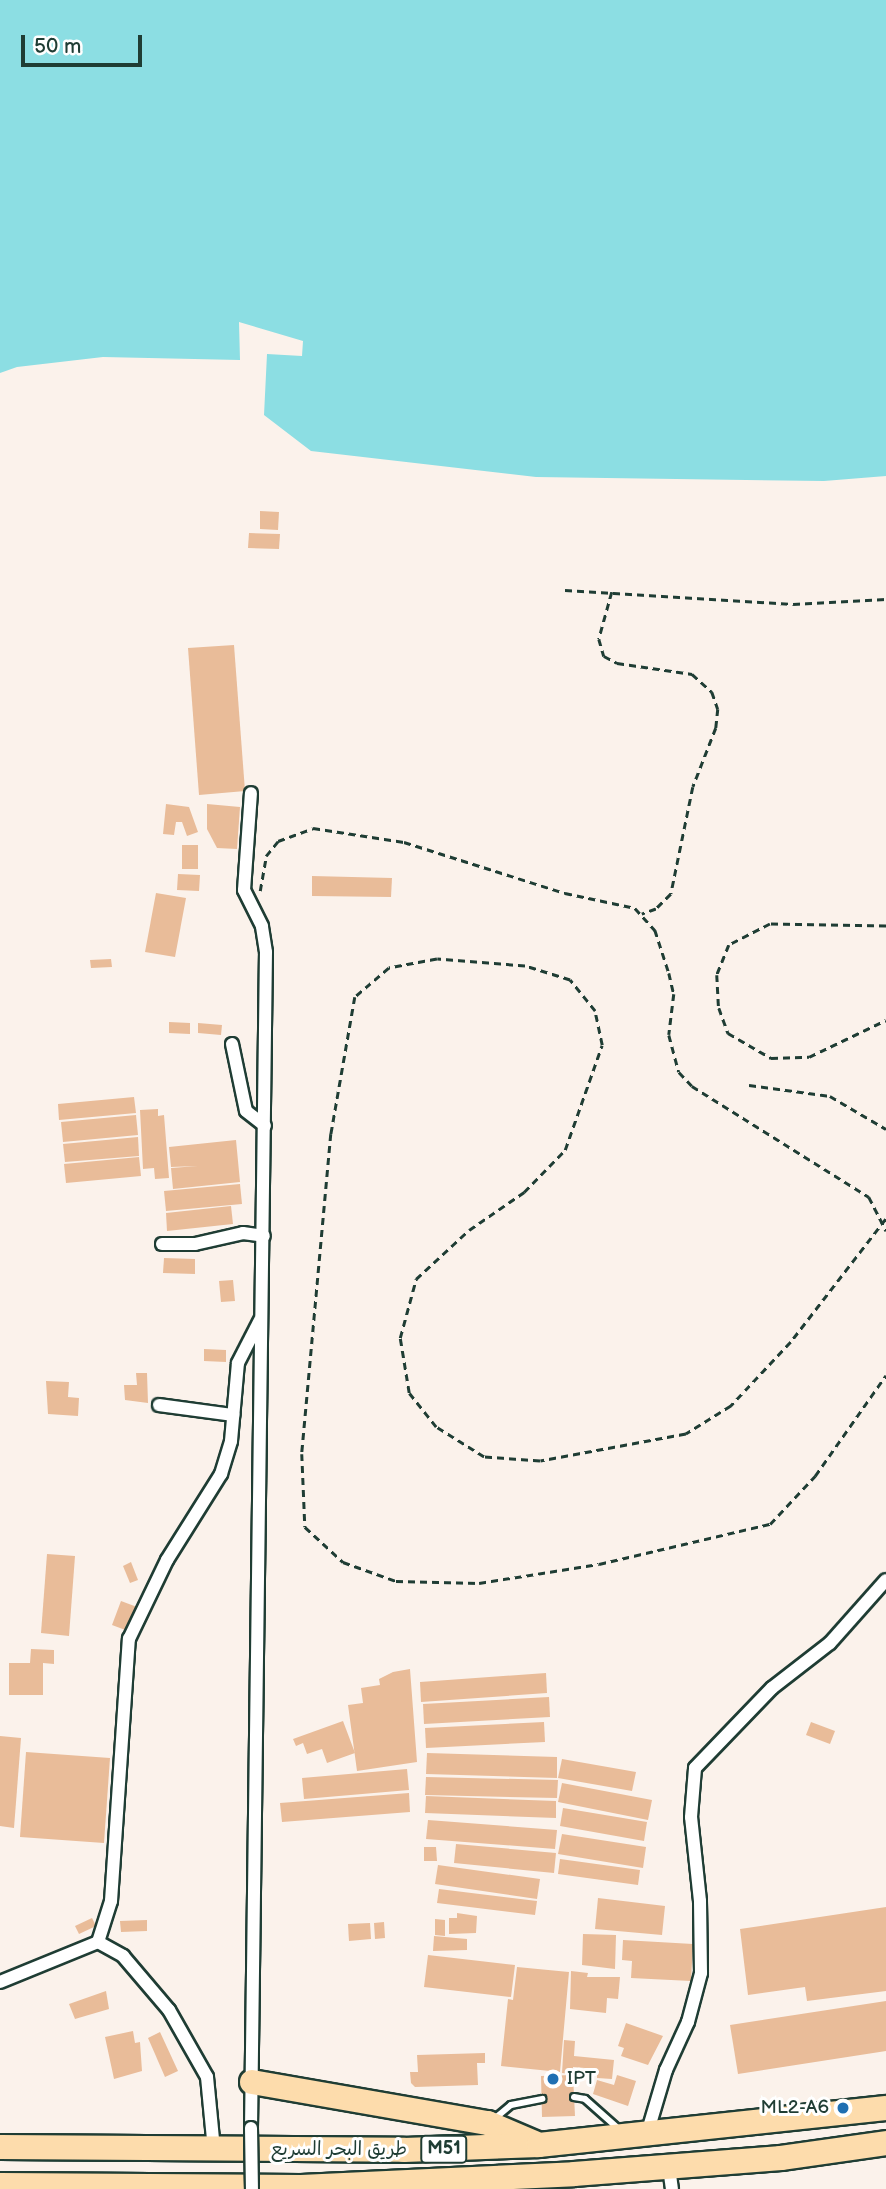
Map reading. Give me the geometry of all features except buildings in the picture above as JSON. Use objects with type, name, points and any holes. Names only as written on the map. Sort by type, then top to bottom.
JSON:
[{"type":"highway","points":[[252,2082],[488,2123],[539,2145]]},
{"type":"highway","name":"طريق البحر السريع","points":[[0,2147],[214,2150],[539,2145],[886,2108]]},
{"type":"highway","name":"طريق البحر السريع","points":[[0,2185],[109,2188],[302,2186],[670,2178],[886,2143]]},
{"type":"street","points":[[251,793],[244,890],[256,915],[266,952],[252,2189]]},
{"type":"street","points":[[232,1044],[246,1111],[265,1126]]},
{"type":"street","points":[[162,1244],[195,1244],[243,1233],[264,1236]]},
{"type":"street","points":[[99,1942],[111,1901],[130,1639],[167,1560],[221,1474],[233,1415],[238,1363],[256,1333],[263,1307]]},
{"type":"street","points":[[159,1405],[233,1415]]},
{"type":"street","points":[[636,2135],[688,2022],[701,1973],[700,1901],[691,1816],[695,1768],[772,1688],[830,1643],[886,1580]]},
{"type":"street","points":[[0,1982],[99,1942]]},
{"type":"street","points":[[99,1942],[123,1956],[150,1986],[195,2053],[207,2077],[214,2150]]},
{"type":"lane","points":[[574,2097],[585,2099],[636,2135]]},
{"type":"lane","points":[[488,2123],[512,2105],[542,2098]]},
{"type":"path","points":[[565,590],[793,604],[886,599]]},
{"type":"path","points":[[612,592],[599,639],[604,656],[627,665],[692,674],[712,692],[718,709],[716,728],[693,787],[671,894],[656,909],[642,914]]},
{"type":"path","points":[[256,915],[265,856],[278,841],[313,828],[404,842],[565,892],[620,902],[642,914],[655,930],[674,994],[669,1035],[679,1072],[692,1086],[869,1197],[885,1221],[886,1231]]},
{"type":"path","points":[[886,926],[770,924],[729,945],[717,975],[719,1008],[728,1033],[771,1058],[809,1057],[886,1020]]},
{"type":"path","points":[[885,1221],[791,1342],[730,1406],[686,1434],[540,1461],[484,1457],[436,1427],[409,1394],[400,1338],[416,1279],[469,1230],[524,1192],[565,1150],[602,1045],[600,1034],[595,1011],[570,980],[525,966],[438,959],[388,968],[355,998],[331,1134],[303,1454],[305,1527],[343,1562],[396,1581],[479,1583],[599,1564],[770,1524],[815,1476],[886,1374]]},
{"type":"path","points":[[749,1085],[830,1096],[886,1129]]},
{"type":"water","points":[[0,0],[886,0],[886,476],[824,481],[536,477],[311,451],[264,415],[267,354],[302,356],[303,341],[239,322],[240,360],[103,357],[17,367],[0,373]]},
{"type":"place","name":"IPT","points":[[553,2079]]},
{"type":"place","name":"ML2-A6","points":[[843,2108]]}]
